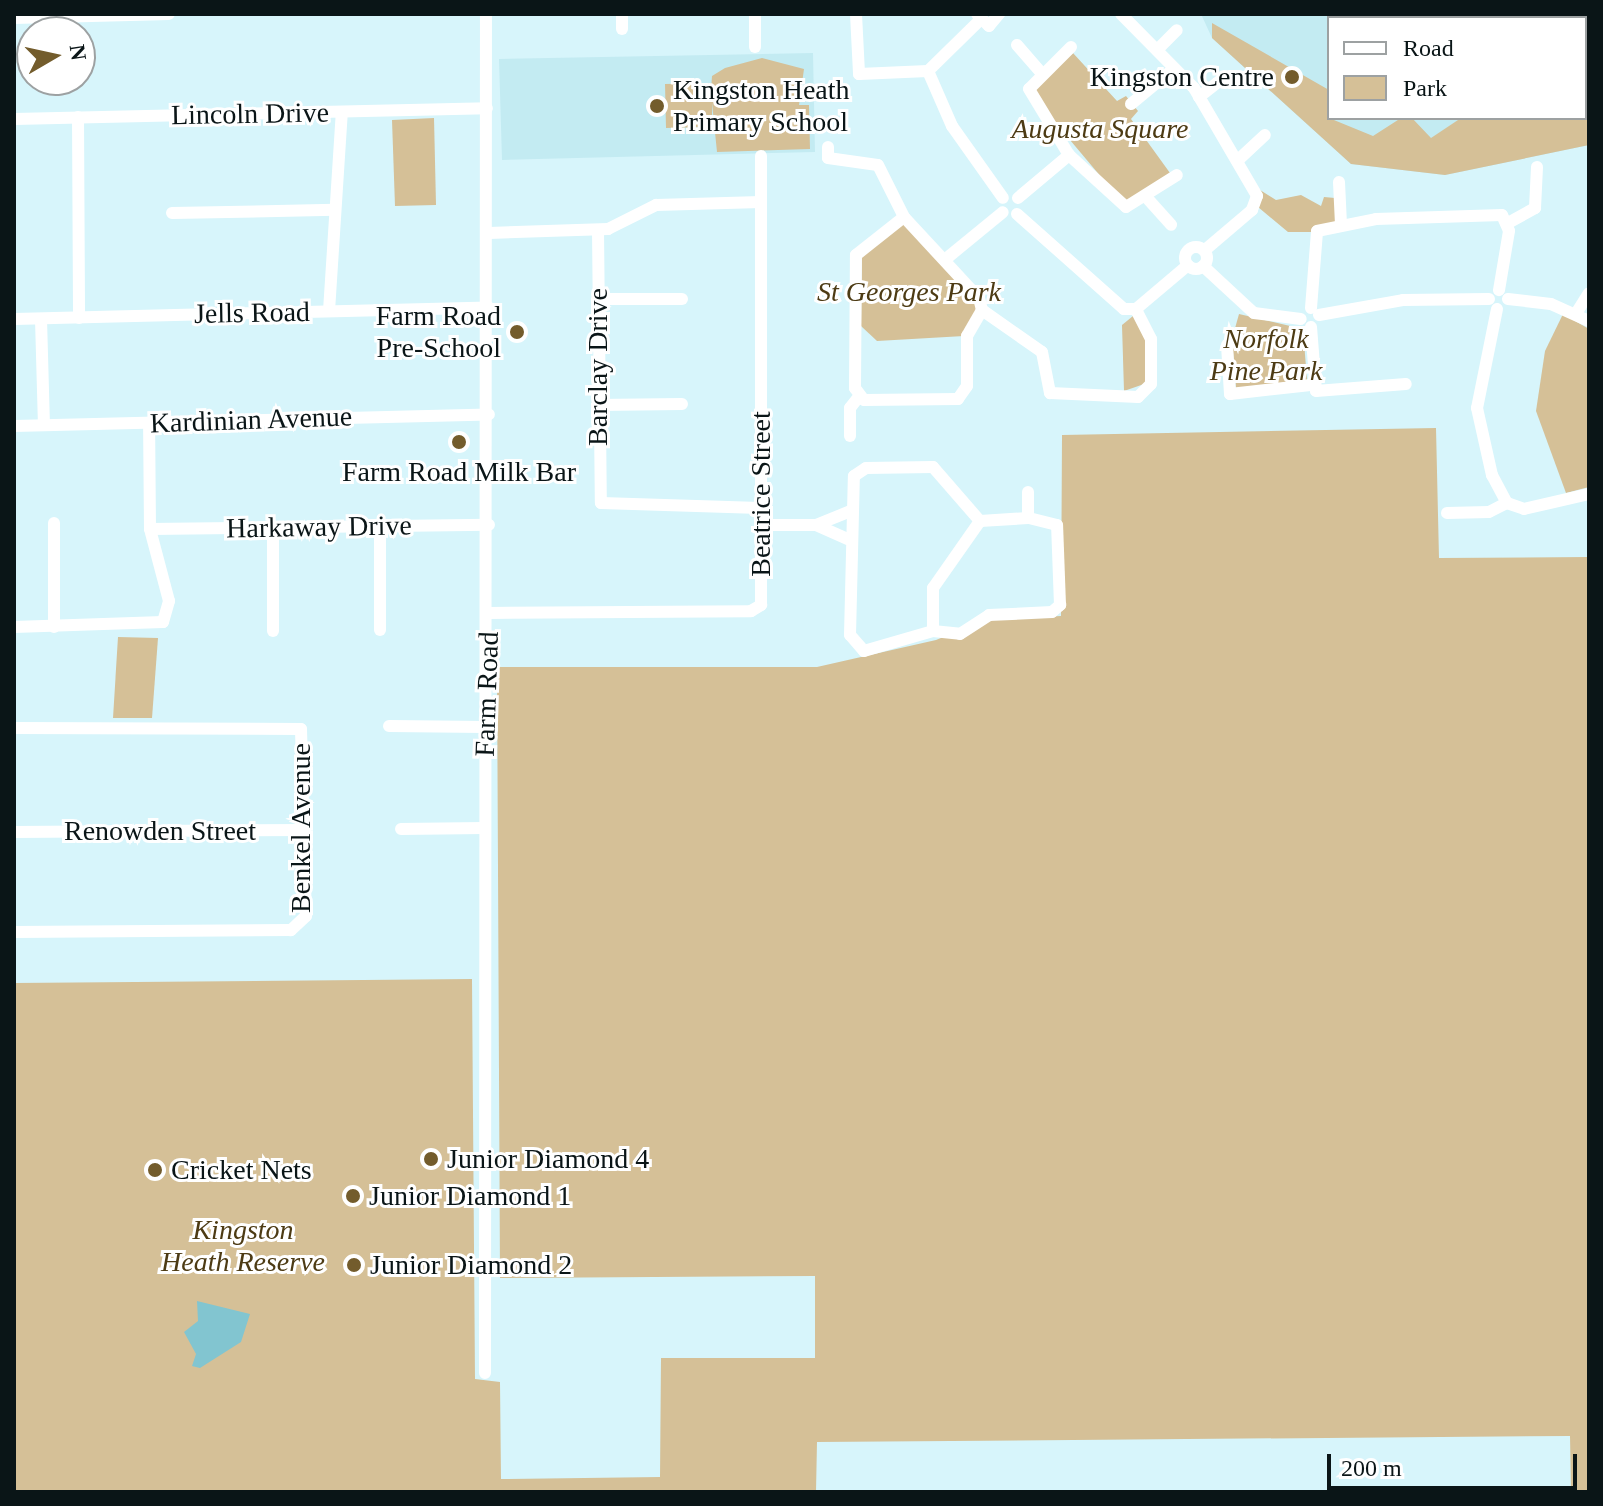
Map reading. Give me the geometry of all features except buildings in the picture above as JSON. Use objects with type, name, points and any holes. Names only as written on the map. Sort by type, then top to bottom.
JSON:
[{"type":"street","points":[[20,16],[169,14]]},
{"type":"street","name":"Farm Road","points":[[485,1373],[491,1126],[484,828],[489,613],[486,14]]},
{"type":"street","points":[[622,14],[622,29]]},
{"type":"street","points":[[755,14],[755,47]]},
{"type":"street","points":[[856,14],[859,74],[928,71],[978,18],[993,25],[999,14]]},
{"type":"street","points":[[1121,14],[1159,48],[1171,71],[1199,97],[1237,161],[1256,204],[1205,250],[1203,266]]},
{"type":"street","points":[[1159,48],[1177,30]]},
{"type":"street","points":[[1017,45],[1041,73]]},
{"type":"street","points":[[1071,47],[1041,73],[1029,96],[1069,155],[1120,205],[1147,198],[1177,175]]},
{"type":"street","points":[[928,71],[952,126],[1003,198],[1003,212]]},
{"type":"street","points":[[1131,104],[1171,71]]},
{"type":"street","points":[[1199,97],[1222,79]]},
{"type":"street","name":"Lincoln Drive","points":[[14,119],[487,108]]},
{"type":"street","points":[[329,311],[342,112]]},
{"type":"street","points":[[78,117],[79,318]]},
{"type":"street","points":[[1237,161],[1265,135]]},
{"type":"street","points":[[826,155],[878,165],[904,217],[947,258],[982,310],[1042,352],[1050,393],[1138,397],[1151,384],[1151,339],[1136,309]]},
{"type":"street","points":[[1003,198],[1018,198],[1069,155]]},
{"type":"street","name":"Beatrice Street","points":[[489,613],[756,610],[761,525],[761,156]]},
{"type":"street","points":[[1508,223],[1535,208],[1537,167]]},
{"type":"street","points":[[1339,182],[1341,225]]},
{"type":"street","points":[[1017,214],[1018,198]]},
{"type":"street","points":[[1147,198],[1171,225]]},
{"type":"street","points":[[489,233],[598,230],[656,205],[761,202]]},
{"type":"street","points":[[172,213],[335,210]]},
{"type":"street","points":[[947,258],[1003,212],[1017,214],[1079,276],[1124,309],[1136,309],[1188,265],[1203,266],[1254,313],[1306,323]]},
{"type":"street","points":[[1310,385],[1306,323],[1315,311],[1313,237],[1341,225],[1492,213],[1508,223]]},
{"type":"street","points":[[850,436],[850,408],[860,395],[856,255],[904,217]]},
{"type":"street","points":[[1507,503],[1482,445],[1477,408],[1493,304],[1504,294],[1508,223]]},
{"type":"street","name":"Barclay Drive","points":[[598,230],[598,508],[760,508]]},
{"type":"street","points":[[1188,265],[1188,250],[1205,250]]},
{"type":"street","points":[[1577,312],[1589,293]]},
{"type":"street","points":[[1504,294],[1577,312],[1589,321]]},
{"type":"street","points":[[598,299],[682,299]]},
{"type":"street","points":[[1315,311],[1403,300],[1493,304]]},
{"type":"street","name":"Jells Road","points":[[14,319],[489,307]]},
{"type":"street","points":[[860,395],[958,399],[967,386],[967,336],[982,310]]},
{"type":"street","points":[[41,319],[44,425]]},
{"type":"street","points":[[1227,345],[1230,394],[1310,385],[1324,393],[1406,384]]},
{"type":"street","points":[[598,405],[682,404]]},
{"type":"street","name":"Kardinian Avenue","points":[[14,426],[489,414]]},
{"type":"street","points":[[14,627],[157,626],[169,601],[150,529],[149,423]]},
{"type":"street","points":[[933,467],[980,521],[933,588],[933,631],[925,639],[854,646],[850,511],[854,476],[866,468],[933,467]]},
{"type":"street","points":[[1028,492],[1028,518]]},
{"type":"street","points":[[1447,513],[1489,512],[1507,503],[1524,509],[1589,494]]},
{"type":"street","points":[[761,525],[816,525],[850,511]]},
{"type":"street","points":[[933,631],[960,634],[989,615],[1057,609],[1059,533],[1053,522],[1028,518],[980,521]]},
{"type":"street","points":[[54,523],[54,627]]},
{"type":"street","name":"Harkaway Drive","points":[[150,529],[489,525]]},
{"type":"street","points":[[816,525],[850,540]]},
{"type":"street","points":[[380,527],[380,630]]},
{"type":"street","points":[[273,528],[273,631]]},
{"type":"street","points":[[389,726],[485,727]]},
{"type":"street","name":"Benkel Avenue","points":[[14,728],[298,727],[305,738],[306,916],[298,929],[14,932]]},
{"type":"street","points":[[401,829],[484,828]]},
{"type":"street","name":"Renowden Street","points":[[14,832],[305,830]]},
{"type":"shaded area","name":"Kingston Centre","points":[[1201,14],[1589,14],[1589,145],[1445,175],[1351,164],[1212,38]]},
{"type":"shaded area","name":"Kingston Heath Primary School","points":[[813,53],[815,152],[502,160],[499,59]]},
{"type":"shaded area","points":[[197,1301],[250,1314],[241,1342],[200,1368],[192,1366],[196,1354],[184,1332],[198,1321]]},
{"type":"green space","name":"Kingston Centre","points":[[1212,23],[1327,89],[1327,120],[1373,136],[1398,120],[1414,120],[1431,138],[1458,120],[1587,120],[1589,68],[1589,145],[1445,175],[1351,164],[1212,38]]},
{"type":"green space","name":"Augusta Square","points":[[1073,53],[1117,101],[1126,96],[1138,111],[1131,119],[1170,173],[1123,203],[1033,96],[1034,83]]},
{"type":"green space","points":[[762,58],[804,69],[799,105],[809,105],[810,149],[717,152],[712,103],[712,127],[666,128],[665,84],[711,83],[711,90],[712,76],[725,68]]},
{"type":"green space","points":[[434,118],[436,205],[395,206],[392,120]]},
{"type":"green space","points":[[1260,190],[1276,200],[1301,195],[1321,206],[1324,197],[1335,198],[1337,221],[1312,232],[1288,232],[1258,207]]},
{"type":"green space","name":"St Georges Park","points":[[905,221],[980,308],[964,336],[877,341],[861,326],[862,253]]},
{"type":"green space","name":"Norfolk Pine Park","points":[[1239,314],[1303,329],[1307,380],[1236,388],[1232,339]]},
{"type":"green space","points":[[1563,314],[1589,329],[1589,487],[1566,493],[1536,411],[1545,351]]},
{"type":"green space","points":[[1133,316],[1146,334],[1147,383],[1124,391],[1122,325]]},
{"type":"green space","name":"Kingston Heath Reserve","points":[[1436,428],[1439,558],[1589,557],[1589,1492],[1571,1492],[1570,1436],[817,1442],[816,1492],[14,1492],[14,983],[472,979],[475,1379],[500,1382],[501,1479],[660,1477],[661,1358],[815,1358],[815,1276],[500,1278],[497,667],[817,667],[936,640],[985,620],[1061,616],[1062,435]]},
{"type":"green space","points":[[118,637],[158,638],[152,718],[113,718]]},
{"type":"place","name":"Kingston Centre","points":[[1292,77]]},
{"type":"place","name":"Kingston Heath Primary School","points":[[657,106]]},
{"type":"place","name":"Farm Road Pre-School","points":[[517,332]]},
{"type":"place","name":"Farm Road Milk Bar","points":[[459,442]]},
{"type":"place","name":"Junior Diamond 4","points":[[431,1159]]},
{"type":"place","name":"Cricket Nets","points":[[155,1170]]},
{"type":"place","name":"Junior Diamond 1","points":[[353,1196]]},
{"type":"place","name":"Junior Diamond 2","points":[[354,1265]]}]
